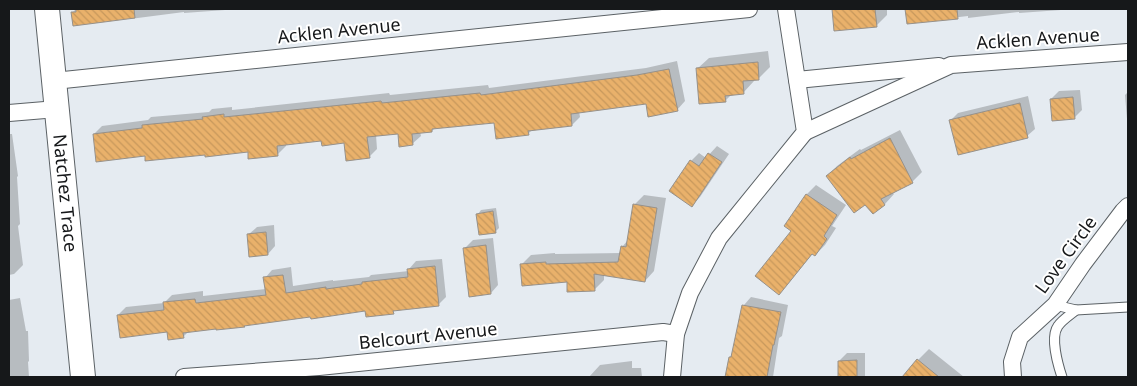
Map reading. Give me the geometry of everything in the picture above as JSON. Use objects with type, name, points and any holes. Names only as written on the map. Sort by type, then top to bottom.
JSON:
[{"type":"main road","name":"Natchez Trace","points":[[47,9],[83,377]]},
{"type":"street","name":"Acklen Avenue","points":[[54,81],[748,9]]},
{"type":"street","points":[[672,377],[676,334],[690,293],[718,238],[805,132],[786,9]]},
{"type":"street","name":"Acklen Avenue","points":[[797,80],[951,65],[1128,52]]},
{"type":"street","name":"Acklen Avenue","points":[[805,132],[951,65]]},
{"type":"street","points":[[9,113],[56,109]]},
{"type":"street","name":"Love Circle","points":[[1013,377],[1012,362],[1020,337],[1056,305],[1083,264],[1128,206]]},
{"type":"street","name":"Belcourt Avenue","points":[[184,377],[319,367],[663,332],[676,334]]},
{"type":"lane","points":[[1056,305],[1076,310],[1128,308]]},
{"type":"lane","points":[[1062,377],[1057,364],[1054,344],[1057,327],[1076,310]]},
{"type":"building","points":[[76,9],[134,9],[135,18],[73,26],[71,12],[76,12]]},
{"type":"building","points":[[832,9],[875,9],[877,27],[834,31]]},
{"type":"building","points":[[905,9],[957,9],[958,19],[907,24]]},
{"type":"building","points":[[758,62],[759,80],[743,81],[744,94],[725,96],[726,102],[699,104],[696,68]]},
{"type":"building","points":[[669,69],[678,111],[648,117],[646,104],[571,114],[572,126],[528,131],[529,135],[496,139],[494,123],[432,129],[432,132],[412,134],[413,145],[399,147],[398,134],[367,137],[370,158],[346,161],[344,143],[322,146],[321,141],[277,146],[278,156],[248,159],[248,152],[145,161],[145,156],[96,162],[93,134],[142,128],[142,125],[203,119],[202,117],[224,114],[224,117],[381,101],[382,103],[480,93],[481,95],[637,75]]},
{"type":"building","points":[[1073,97],[1075,119],[1052,121],[1050,99]]},
{"type":"building","points":[[1020,103],[1028,138],[958,155],[949,120]]},
{"type":"building","points":[[890,138],[913,183],[881,199],[885,205],[873,214],[865,205],[854,213],[826,176],[850,157],[851,159]]},
{"type":"building","points":[[708,153],[722,162],[692,207],[669,191],[690,160],[699,166]]},
{"type":"building","points":[[806,194],[837,215],[824,236],[827,239],[815,256],[812,254],[779,295],[755,276],[791,231],[784,226]]},
{"type":"building","points":[[633,204],[657,208],[645,282],[594,274],[595,291],[567,292],[567,282],[522,286],[520,264],[618,262],[621,246],[626,247]]},
{"type":"building","points":[[493,211],[496,233],[479,235],[476,214]]},
{"type":"building","points":[[266,232],[268,255],[249,257],[247,234]]},
{"type":"building","points":[[486,245],[491,294],[469,297],[463,248]]},
{"type":"building","points":[[435,266],[439,306],[393,311],[394,314],[366,317],[365,311],[311,319],[310,317],[245,327],[183,333],[184,338],[168,340],[167,332],[120,338],[117,315],[164,310],[163,302],[195,299],[196,303],[266,295],[263,277],[283,275],[286,293],[408,277],[407,269]]},
{"type":"building","points":[[742,305],[781,312],[767,377],[725,377]]},
{"type":"building","points":[[917,359],[939,377],[902,377]]},
{"type":"building","points":[[857,360],[857,377],[838,377],[838,361]]}]
